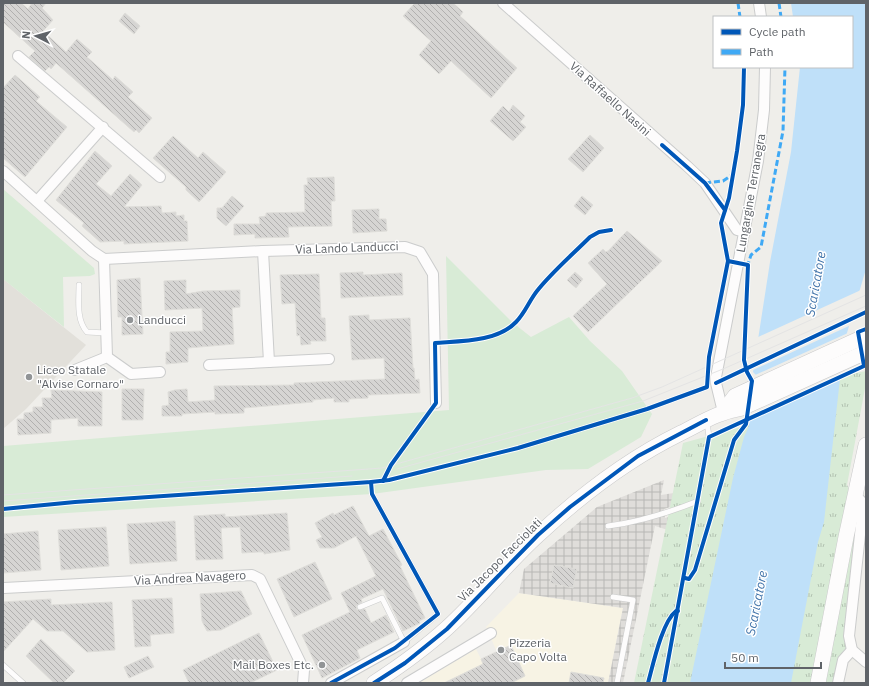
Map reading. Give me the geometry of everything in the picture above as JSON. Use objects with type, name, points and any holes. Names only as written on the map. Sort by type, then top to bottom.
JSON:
[{"type":"main road","points":[[723,412],[735,396],[745,391],[860,347]]},
{"type":"main road","points":[[723,412],[742,408],[860,347]]},
{"type":"main road","name":"Via Jacopo Facciolati","points":[[374,683],[405,663],[447,628],[538,535],[570,507],[638,456],[723,412]]},
{"type":"main road","points":[[818,683],[866,444]]},
{"type":"street","name":"Via Raffaello Nasini","points":[[503,3],[705,183],[737,230],[745,232]]},
{"type":"street","points":[[759,3],[761,16]]},
{"type":"street","points":[[18,56],[160,177]]},
{"type":"street","name":"Lungargine Terranegra","points":[[723,412],[716,377],[758,161],[764,110],[765,68]]},
{"type":"street","points":[[37,201],[103,127]]},
{"type":"street","points":[[3,171],[92,251],[104,259],[107,357]]},
{"type":"street","name":"Via Lando Landucci","points":[[104,259],[405,246],[420,252],[433,274],[436,403]]},
{"type":"street","points":[[263,251],[269,362]]},
{"type":"street","points":[[75,370],[107,357]]},
{"type":"street","points":[[107,357],[131,374],[160,372]]},
{"type":"street","points":[[209,365],[329,359]]},
{"type":"street","points":[[855,495],[861,501],[863,507],[848,636],[852,650],[866,662]]},
{"type":"street","name":"Via Andrea Navagero","points":[[4,588],[252,575],[257,576],[260,579],[304,670],[303,683]]},
{"type":"street","points":[[407,683],[492,633]]},
{"type":"street","points":[[331,683],[404,642]]},
{"type":"street","points":[[838,683],[843,660],[852,650]]},
{"type":"lane","points":[[79,285],[80,318],[83,327],[87,332],[106,333]]},
{"type":"lane","points":[[706,420],[709,437]]},
{"type":"lane","points":[[360,607],[382,598],[404,642],[438,614],[372,494]]},
{"type":"lane","points":[[608,526],[638,522],[665,514],[698,501]]},
{"type":"lane","points":[[613,597],[633,600],[617,683]]},
{"type":"lane","points":[[3,665],[23,683]]},
{"type":"shaded area","name":"Liceo Statale \"Alvise Cornaro\"","points":[[3,279],[86,345],[26,409],[3,429]]},
{"type":"shaded area","points":[[664,480],[661,495],[693,490],[673,506],[664,509],[665,518],[672,516],[668,530],[655,526],[623,683],[608,683],[623,608],[519,593],[524,569],[597,507]]},
{"type":"shaded area","points":[[519,593],[623,608],[608,683],[419,683],[476,649],[481,659],[497,652],[486,627]]},
{"type":"green space","points":[[3,189],[94,268],[95,274],[90,276],[63,277],[64,327],[3,279]]},
{"type":"green space","points":[[446,256],[512,322],[531,337],[569,317],[590,341],[622,371],[652,414],[641,437],[588,469],[546,470],[372,494],[3,517],[3,446],[449,410]]},
{"type":"green space","points":[[866,371],[866,383],[847,485],[863,516],[851,635],[843,683],[634,683],[683,443],[745,426],[851,374]]},
{"type":"water","name":"Scaricatore","points":[[791,3],[866,3],[866,269],[844,343],[824,522],[818,542],[791,683],[690,683],[733,478],[744,437],[749,426],[756,375],[753,372],[770,262],[791,152],[800,68],[853,68],[853,16],[793,16]]},
{"type":"pier","points":[[861,290],[851,325],[751,371],[756,338]]},
{"type":"pier","points":[[848,333],[843,378],[748,421],[753,376]]},
{"type":"building","points":[[3,3],[21,3],[28,9],[32,3],[46,3],[42,8],[53,20],[43,31],[66,52],[77,39],[92,52],[87,57],[113,80],[115,76],[133,92],[128,97],[152,118],[139,133],[136,130],[134,132],[56,63],[51,69],[49,67],[45,71],[29,57],[35,51],[3,22]]},
{"type":"building","points":[[415,3],[453,3],[463,12],[460,16],[517,68],[491,98],[451,61],[439,74],[419,55],[431,41],[403,16]]},
{"type":"building","points":[[125,13],[140,26],[134,34],[119,21]]},
{"type":"building","points":[[15,75],[40,97],[36,101],[67,127],[25,177],[3,158],[3,88]]},
{"type":"building","points":[[513,105],[525,116],[520,122],[526,127],[513,141],[490,121],[503,106],[509,112]]},
{"type":"building","points":[[590,135],[604,148],[583,172],[568,159]]},
{"type":"building","points":[[173,136],[198,158],[203,152],[226,172],[199,202],[186,190],[186,187],[153,158]]},
{"type":"building","points":[[95,151],[112,166],[96,184],[111,196],[130,174],[142,185],[124,207],[161,206],[162,213],[176,212],[176,216],[184,215],[184,221],[187,221],[188,241],[124,244],[124,241],[100,242],[82,226],[84,223],[56,200]]},
{"type":"building","points":[[334,177],[335,201],[331,201],[332,226],[288,227],[289,237],[255,238],[255,234],[234,235],[234,224],[260,224],[259,217],[266,216],[266,213],[305,212],[304,185],[308,185],[307,178]]},
{"type":"building","points":[[232,196],[244,206],[226,226],[217,218],[217,208],[222,208]]},
{"type":"building","points":[[582,196],[593,205],[585,215],[574,206]]},
{"type":"building","points":[[379,209],[379,219],[386,219],[387,231],[353,233],[352,210]]},
{"type":"building","points":[[627,231],[662,261],[588,332],[573,316],[607,284],[588,263],[603,249],[606,252],[608,251]]},
{"type":"building","points":[[363,272],[363,275],[402,273],[403,295],[341,298],[340,273]]},
{"type":"building","points":[[575,272],[583,279],[576,288],[567,280]]},
{"type":"building","points":[[319,274],[321,318],[325,318],[326,341],[310,341],[311,344],[301,345],[300,335],[297,336],[295,303],[282,304],[280,275]]},
{"type":"building","name":"Landucci","points":[[140,278],[143,334],[122,335],[122,317],[118,317],[117,280]]},
{"type":"building","points":[[186,280],[186,294],[203,291],[240,290],[240,307],[232,308],[234,344],[188,348],[188,362],[166,364],[166,352],[170,352],[170,332],[203,331],[202,308],[165,310],[164,281]]},
{"type":"building","points":[[369,315],[369,320],[410,318],[413,368],[415,380],[419,379],[420,393],[368,395],[368,398],[349,399],[349,402],[334,402],[334,398],[313,400],[313,402],[244,408],[244,413],[215,414],[215,412],[182,414],[182,416],[162,416],[162,406],[169,405],[168,392],[175,390],[187,389],[188,402],[215,400],[214,386],[294,385],[294,383],[385,379],[384,358],[352,360],[349,316]]},
{"type":"building","points":[[122,389],[144,389],[143,420],[122,420]]},
{"type":"building","points":[[51,390],[102,392],[102,426],[78,426],[78,418],[51,420],[51,433],[18,435],[17,419],[24,419],[24,413],[33,412],[33,407],[43,407],[42,398],[52,398]]},
{"type":"building","points":[[353,506],[369,536],[383,529],[402,565],[400,566],[425,618],[419,621],[420,623],[403,631],[383,589],[361,599],[362,602],[356,606],[357,610],[365,609],[371,623],[386,615],[394,632],[357,650],[360,658],[322,678],[302,635],[350,612],[341,593],[376,576],[356,536],[334,548],[320,548],[316,540],[322,537],[315,523],[333,513],[334,515]]},
{"type":"building","points":[[287,513],[290,550],[264,554],[264,552],[242,553],[240,527],[221,528],[223,559],[196,560],[194,516],[225,514],[225,517]]},
{"type":"building","points":[[175,521],[177,561],[130,564],[127,524]]},
{"type":"building","points":[[106,527],[109,566],[61,570],[58,530]]},
{"type":"building","points":[[38,531],[41,570],[3,573],[3,534]]},
{"type":"building","points":[[315,562],[332,599],[294,617],[277,579]]},
{"type":"building","points":[[554,565],[577,569],[573,588],[550,583]]},
{"type":"building","points":[[241,591],[252,614],[221,630],[207,631],[202,621],[200,594]]},
{"type":"building","points":[[172,598],[174,633],[150,635],[151,646],[135,647],[132,600]]},
{"type":"building","points":[[51,599],[51,605],[112,602],[115,650],[87,652],[63,631],[47,631],[33,619],[3,652],[3,602]]},
{"type":"building","points":[[259,633],[277,670],[250,683],[189,683],[183,670]]},
{"type":"building","points":[[41,639],[75,671],[63,683],[54,683],[26,656]]},
{"type":"building","points":[[511,645],[525,676],[511,683],[444,683],[483,664],[481,659]]},
{"type":"building","points":[[148,656],[154,667],[129,678],[124,667]]},
{"type":"building","points":[[571,672],[604,678],[603,683],[569,683]]},
{"type":"tram line","points":[[3,495],[382,468],[632,398],[662,387],[866,295]]},
{"type":"tram line","points":[[397,469],[643,401],[723,369],[866,306]]},
{"type":"tram line","points":[[3,501],[352,476]]},
{"type":"marked path","points":[[738,3],[740,16]]},
{"type":"marked path","points":[[779,3],[781,16]]},
{"type":"marked path","points":[[747,267],[751,255],[761,247],[783,131],[785,68]]},
{"type":"marked path","points":[[705,183],[723,181],[732,175]]},
{"type":"cycle path","points":[[3,509],[75,502],[389,480],[518,448],[647,409],[707,387],[709,357],[728,261],[721,223],[729,198],[737,151],[743,105],[744,68]]},
{"type":"cycle path","points":[[662,145],[705,183],[725,210]]},
{"type":"cycle path","points":[[383,481],[391,465],[436,403],[435,343],[467,341],[489,337],[508,329],[516,322],[543,284],[590,237],[599,232],[611,230]]},
{"type":"cycle path","points":[[685,578],[689,579],[695,570],[734,440],[746,424],[752,381],[747,372],[744,360],[748,265],[728,261]]},
{"type":"cycle path","points":[[716,383],[866,312]]},
{"type":"cycle path","points":[[664,683],[709,437],[864,366],[858,332],[866,329]]},
{"type":"cycle path","points":[[374,683],[405,663],[447,629],[538,535],[570,507],[638,456],[706,420]]},
{"type":"cycle path","points":[[331,683],[395,648],[438,614],[372,494],[371,482]]},
{"type":"cycle path","points":[[648,683],[655,655],[666,624],[676,611],[678,611]]},
{"type":"place","name":"Landucci","points":[[130,320]]},
{"type":"place","name":"Liceo Statale \"Alvise Cornaro\"","points":[[29,377]]},
{"type":"place","name":"Pizzeria Capo Volta","points":[[501,650]]},
{"type":"place","name":"Mail Boxes Etc.","points":[[322,665]]}]
